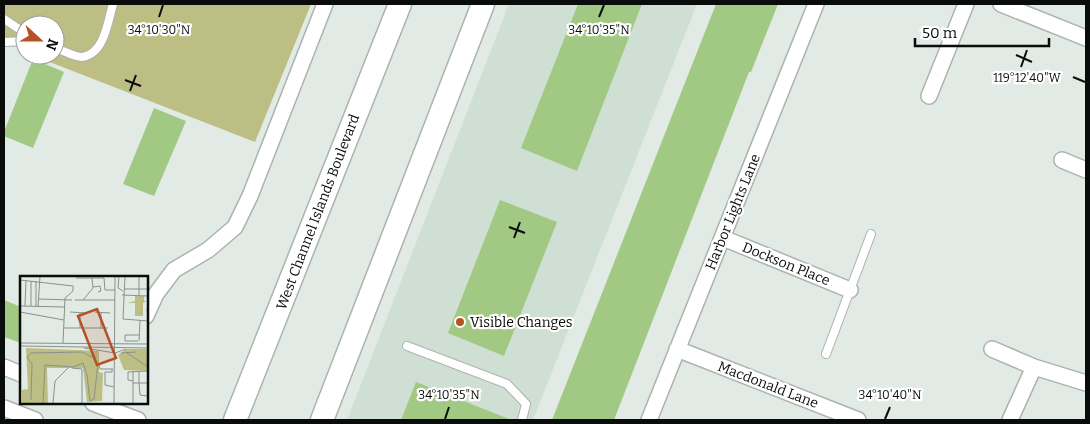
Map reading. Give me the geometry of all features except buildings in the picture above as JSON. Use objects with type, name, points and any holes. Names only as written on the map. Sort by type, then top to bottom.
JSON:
[{"type":"main road","name":"West Channel Islands Boulevard","points":[[236,420],[400,4]]},
{"type":"main road","points":[[322,420],[483,4]]},
{"type":"street","points":[[148,312],[156,294],[174,270],[208,250],[235,226],[250,196],[325,4]]},
{"type":"street","name":"Harbor Lights Lane","points":[[649,420],[816,4]]},
{"type":"street","points":[[929,96],[966,4]]},
{"type":"street","points":[[1001,4],[1086,38]]},
{"type":"street","points":[[1062,160],[1086,170]]},
{"type":"street","name":"Dockson Place","points":[[723,238],[850,290]]},
{"type":"street","points":[[992,348],[1034,367],[1086,383]]},
{"type":"street","name":"Macdonald Lane","points":[[677,349],[858,420]]},
{"type":"street","points":[[4,367],[20,374]]},
{"type":"street","points":[[1010,420],[1034,367]]},
{"type":"street","points":[[4,408],[35,420]]},
{"type":"street","points":[[101,408],[138,420]]},
{"type":"lane","points":[[108,26],[113,4]]},
{"type":"lane","points":[[65,52],[80,57],[88,55],[97,48],[117,4]]},
{"type":"lane","points":[[4,18],[15,26]]},
{"type":"lane","points":[[826,354],[871,234]]},
{"type":"lane","points":[[407,346],[507,384],[526,404],[522,420]]},
{"type":"shaded area","points":[[509,4],[697,4],[533,420],[347,420]]},
{"type":"green space","points":[[4,4],[311,4],[255,142],[57,65],[65,65],[65,15],[15,15],[15,46],[4,45]]},
{"type":"place","name":"Visible Changes","points":[[460,322]]}]
